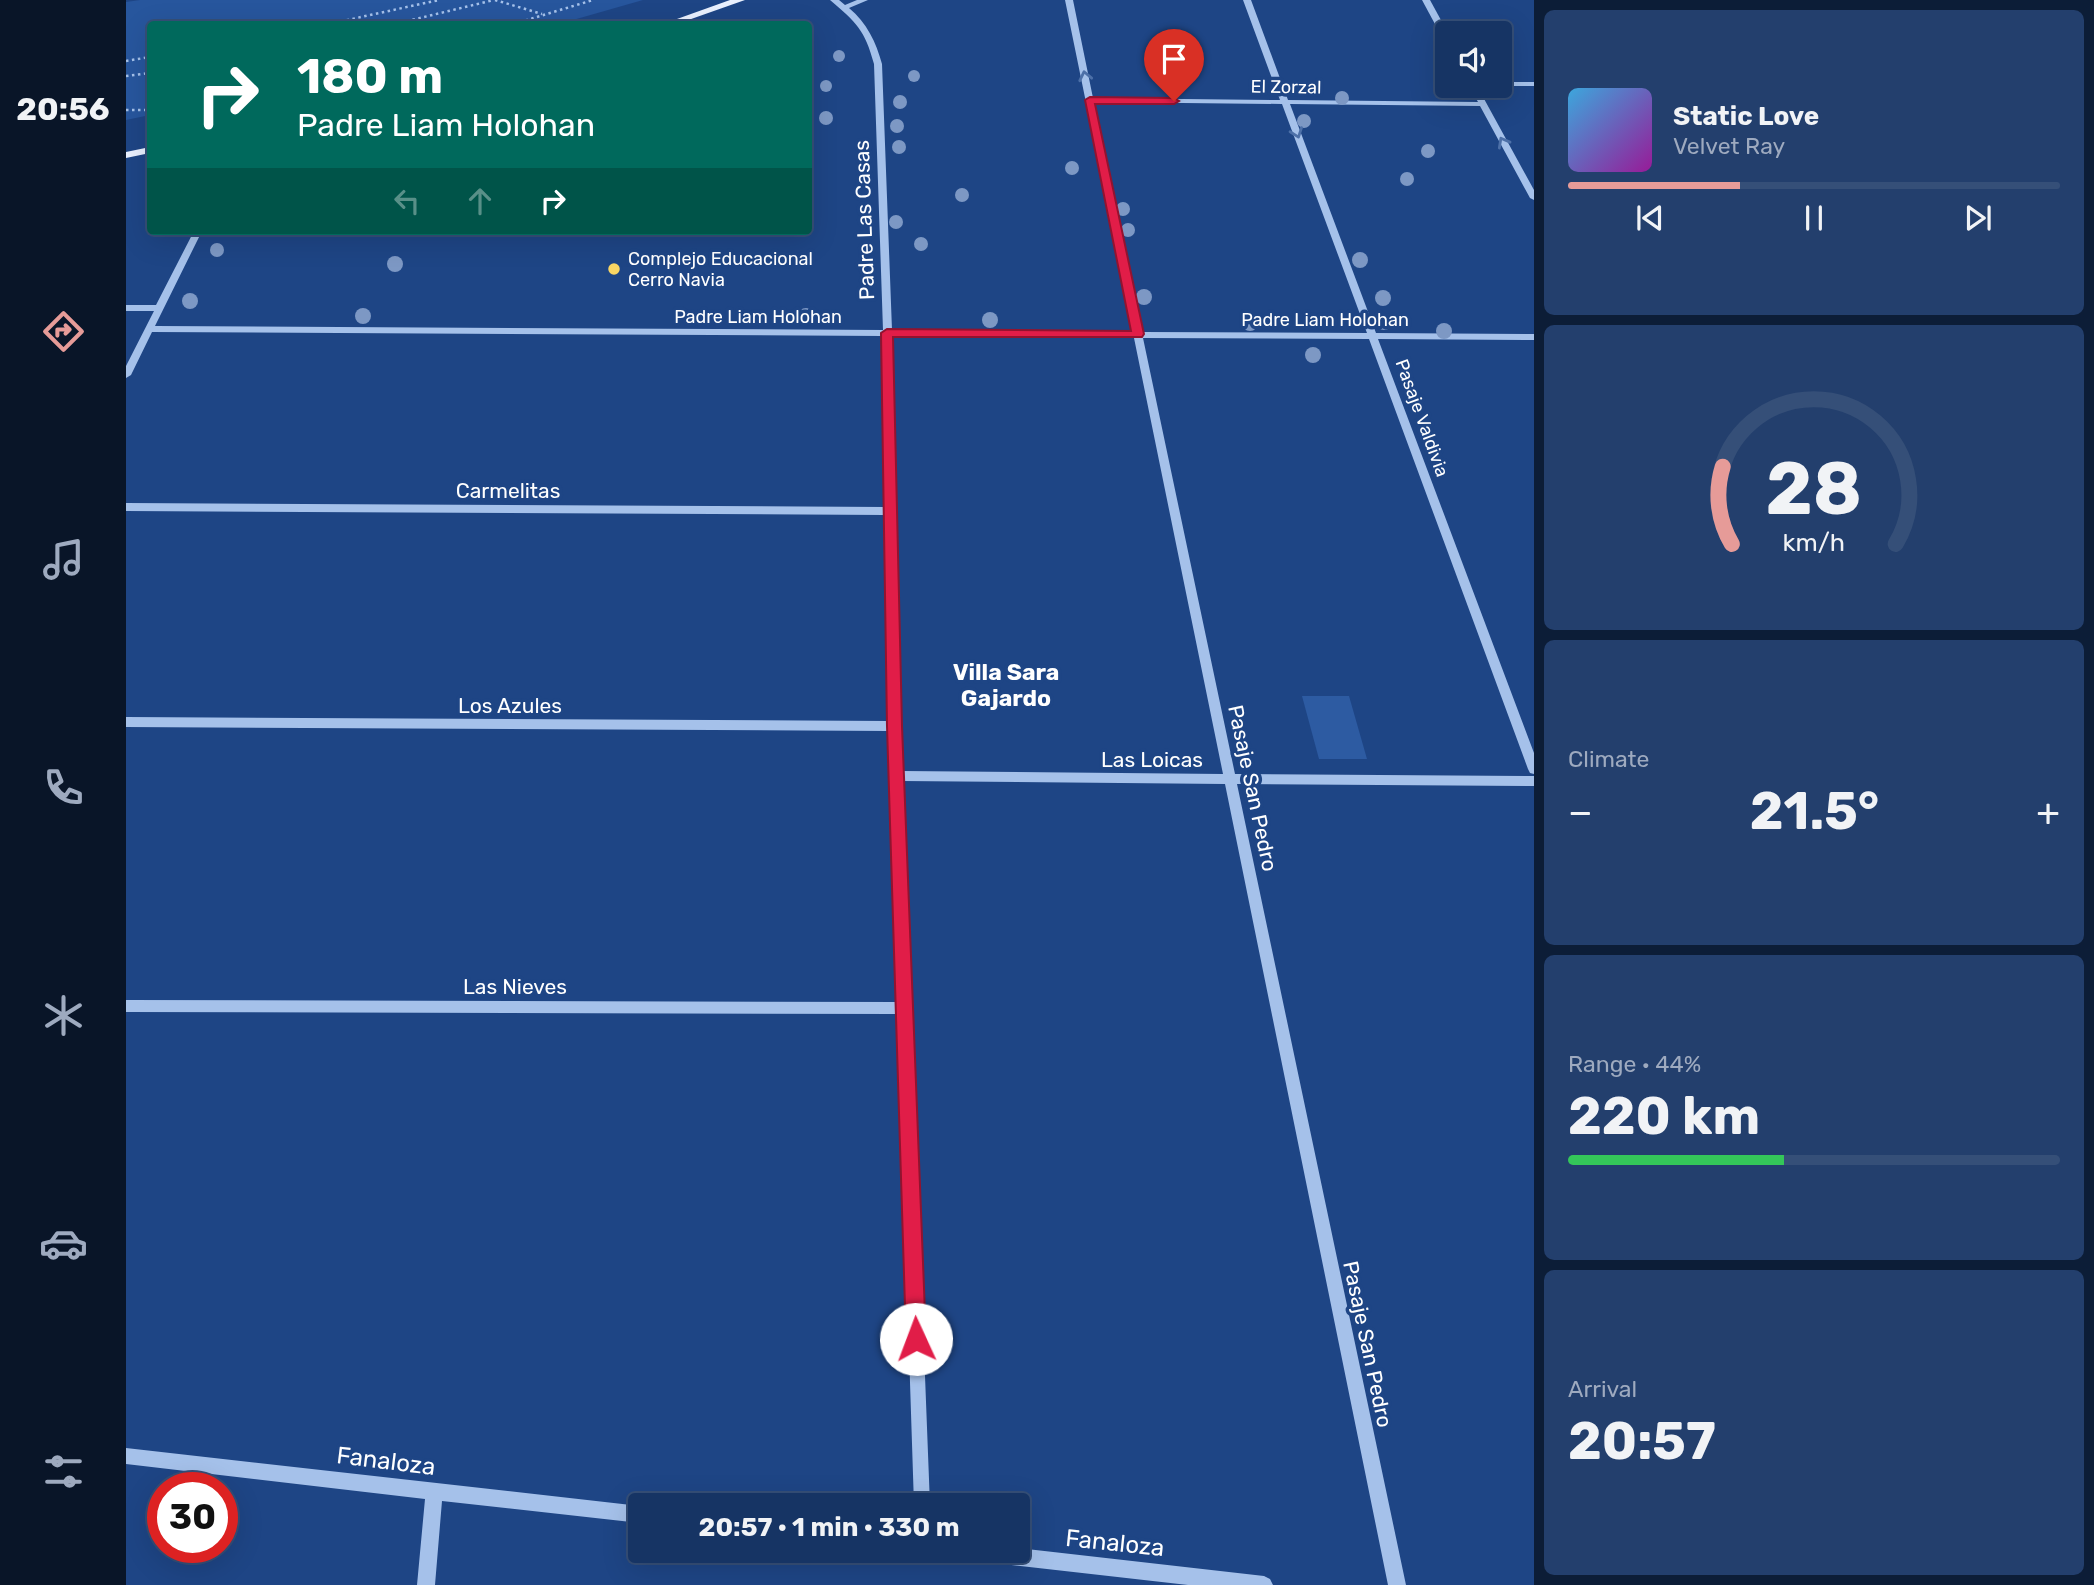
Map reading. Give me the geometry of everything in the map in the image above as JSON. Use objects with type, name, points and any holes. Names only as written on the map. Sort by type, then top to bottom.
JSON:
[{"type":"main road","points":[[677,21],[740,0]]},
{"type":"main road","points":[[126,155],[147,151]]},
{"type":"street","points":[[839,4],[864,0]]},
{"type":"street","name":"Pasaje San Pedro","points":[[1069,0],[1397,1585]]},
{"type":"street","name":"Pasaje Valdivia","points":[[1247,0],[1534,769]]},
{"type":"street","points":[[1426,0],[1437,21]]},
{"type":"street","name":"Padre Las Casas","points":[[839,4],[860,20],[870,34],[878,64],[887,333],[894,726],[922,1493]]},
{"type":"street","points":[[1512,84],[1534,84]]},
{"type":"street","points":[[1480,98],[1533,194]]},
{"type":"street","name":"El Zorzal","points":[[1090,100],[1483,104]]},
{"type":"street","points":[[126,375],[196,235]]},
{"type":"street","points":[[126,308],[159,309]]},
{"type":"street","name":"Padre Liam Holohan","points":[[149,329],[1534,337]]},
{"type":"street","name":"Carmelitas","points":[[126,507],[889,511]]},
{"type":"street","name":"Los Azules","points":[[126,722],[894,726]]},
{"type":"street","name":"Las Loicas","points":[[896,776],[1534,781]]},
{"type":"street","name":"Las Nieves","points":[[126,1006],[904,1008]]},
{"type":"street","name":"Fanaloza","points":[[126,1456],[628,1514]]},
{"type":"street","points":[[426,1585],[434,1492]]},
{"type":"street","name":"Fanaloza","points":[[1030,1558],[1264,1585]]},
{"type":"path","points":[[344,21],[439,0]]},
{"type":"path","points":[[408,21],[495,0],[542,14]]},
{"type":"path","points":[[522,21],[593,0]]},
{"type":"path","points":[[368,16],[370,21]]},
{"type":"path","points":[[126,61],[147,58]]},
{"type":"path","points":[[126,76],[147,73]]},
{"type":"path","points":[[126,110],[147,110]]},
{"type":"shaded area","points":[[643,0],[570,21],[147,21],[147,116],[126,120],[126,2]]},
{"type":"building","points":[[1302,696],[1349,696],[1367,759],[1319,759]]},
{"type":"place","name":"Complejo Educacional Cerro Navia","points":[[614,269]]},
{"type":"district","name":"Villa Sara Gajardo","points":[[1006,685]]},
{"type":"route","points":[[916,1339],[894,726],[887,333],[1138,334],[1090,100],[1174,101]]}]
